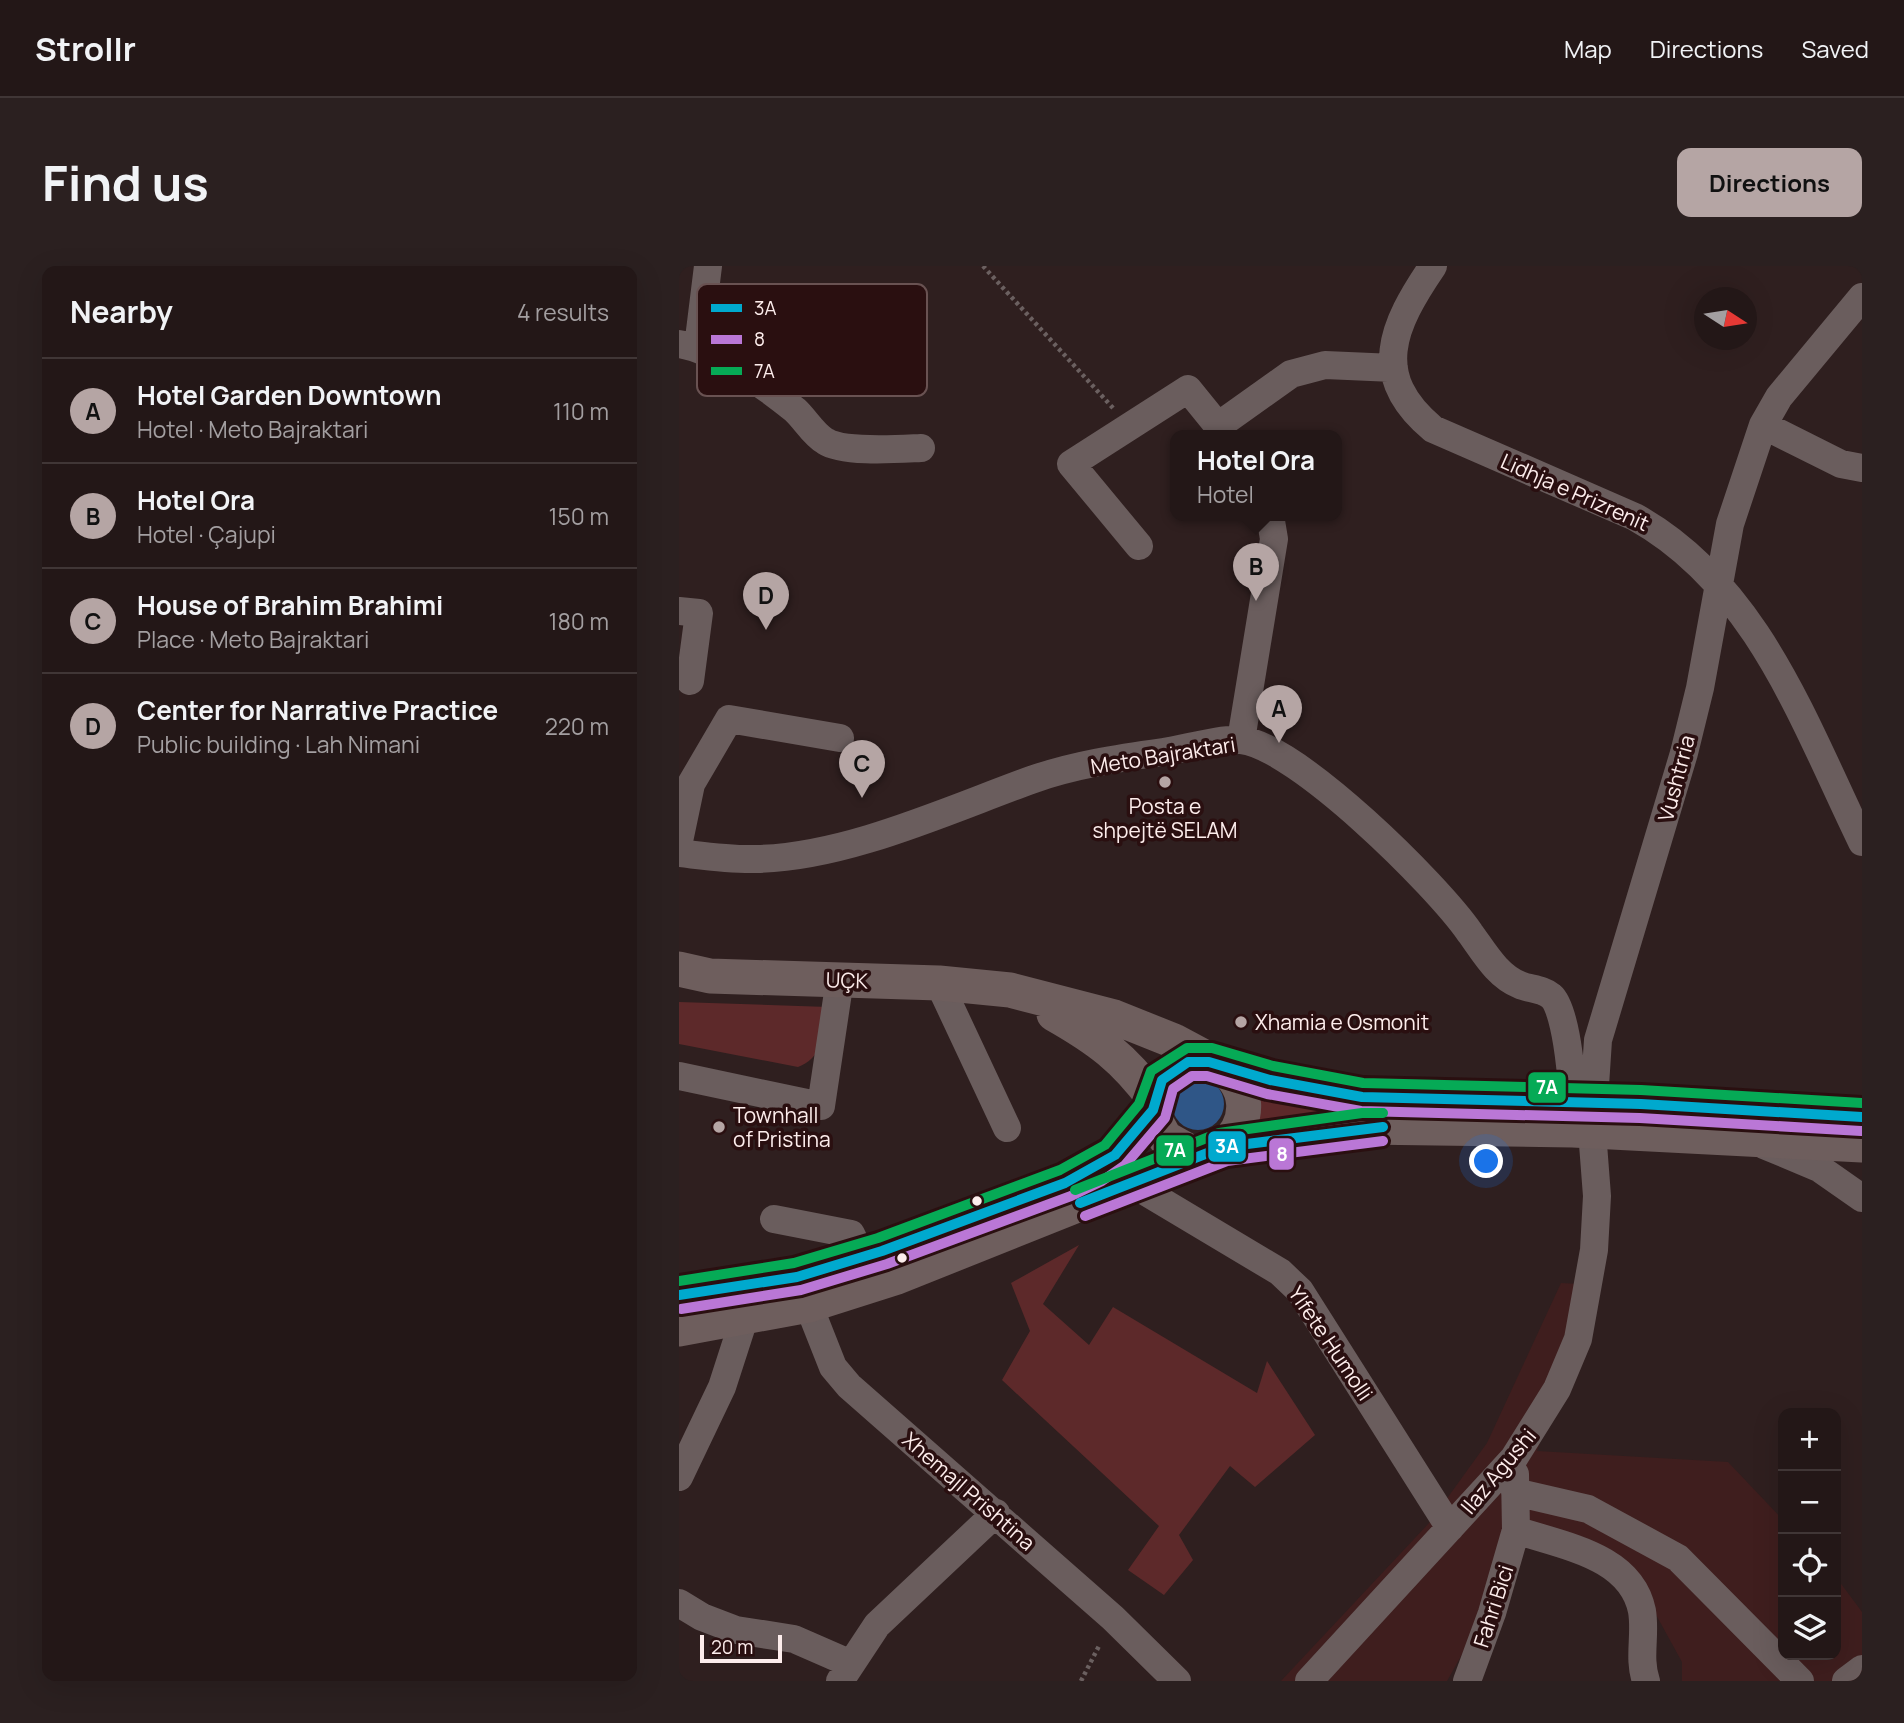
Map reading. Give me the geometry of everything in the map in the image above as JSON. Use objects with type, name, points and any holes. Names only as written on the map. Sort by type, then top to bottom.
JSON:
[{"type":"main road","name":"UÇK","points":[[679,970],[711,976],[939,983],[1015,991],[1114,1017],[1174,1041],[1237,1080],[1245,1104],[1240,1128],[1218,1149]]},
{"type":"main road","name":"UÇK","points":[[1015,991],[1099,1040],[1135,1074],[1154,1104]]},
{"type":"main road","points":[[679,1329],[744,1319],[803,1291],[862,1257],[950,1227],[1095,1169],[1129,1141],[1154,1104],[1169,1072],[1188,1062],[1213,1063],[1271,1080],[1362,1097],[1583,1116],[1755,1142],[1862,1145]]},
{"type":"main road","points":[[1154,1104],[1159,1130],[1173,1145],[1192,1153],[1364,1126],[1583,1116],[1862,1117]]},
{"type":"main road","points":[[679,1295],[803,1291],[897,1277],[1218,1149]]},
{"type":"street","points":[[704,284],[708,266]]},
{"type":"street","name":"Lidhja e Prizrenit","points":[[1433,266],[1402,316],[1395,341],[1394,368],[1399,391],[1413,412],[1433,429],[1635,517],[1682,546],[1719,584],[1753,627],[1770,655],[1862,842]]},
{"type":"street","name":"Vushtrria","points":[[1583,1116],[1598,1041],[1684,753],[1730,524],[1763,425],[1779,397],[1862,297]]},
{"type":"street","points":[[689,345],[697,312]]},
{"type":"street","points":[[1139,546],[1071,464],[1188,389],[1221,430],[1291,374],[1325,365],[1394,368]]},
{"type":"street","points":[[772,396],[795,410],[825,442],[867,449],[921,448]]},
{"type":"street","points":[[1763,425],[1841,464],[1862,468]]},
{"type":"street","points":[[1241,740],[1274,539],[1271,521]]},
{"type":"street","points":[[679,611],[699,614],[690,681]]},
{"type":"street","points":[[679,841],[691,784],[729,719],[840,738]]},
{"type":"street","name":"Meto Bajraktari","points":[[679,853],[758,859],[799,855],[890,832],[1034,779],[1075,768],[1241,740],[1278,756],[1322,785],[1371,827],[1458,915],[1501,974],[1518,985],[1549,994],[1559,1004],[1583,1116]]},
{"type":"street","points":[[679,1076],[821,1105],[840,979]]},
{"type":"street","points":[[939,983],[1007,1128]]},
{"type":"street","name":"Ilaz Agushi","points":[[1324,1676],[1450,1528],[1514,1458],[1557,1389],[1579,1339],[1594,1250],[1597,1196],[1583,1116]]},
{"type":"street","points":[[1755,1142],[1819,1168],[1862,1199]]},
{"type":"street","name":"Ylfete Humolli","points":[[1131,1183],[1280,1272],[1300,1291],[1450,1528]]},
{"type":"street","points":[[773,1219],[851,1234],[862,1257]]},
{"type":"street","name":"Xhemajl Prishtina","points":[[803,1291],[833,1367],[849,1386],[1113,1618],[1177,1681]]},
{"type":"street","points":[[679,1477],[722,1387],[744,1319]]},
{"type":"street","name":"Fahri Bici","points":[[1467,1681],[1492,1613],[1516,1530],[1514,1458]]},
{"type":"street","points":[[1515,1492],[1588,1509],[1678,1558],[1800,1681]]},
{"type":"street","points":[[679,1603],[702,1617],[736,1630],[794,1639],[845,1672],[877,1625],[996,1513]]},
{"type":"street","points":[[1516,1530],[1593,1556],[1624,1573],[1641,1610],[1641,1667],[1646,1681]]},
{"type":"street","points":[[1846,1681],[1862,1669]]},
{"type":"path","points":[[983,266],[1130,427]]},
{"type":"path","points":[[1081,1681],[1113,1618]]},
{"type":"shaded area","points":[[679,1002],[828,1007],[824,1034],[818,1050],[807,1063],[798,1067],[679,1044]]},
{"type":"shaded area","points":[[1252,1086],[1365,1109],[1254,1128]]},
{"type":"shaded area","points":[[1079,1245],[1043,1304],[1089,1345],[1113,1307],[1257,1393],[1267,1361],[1315,1435],[1255,1487],[1230,1466],[1179,1535],[1193,1560],[1164,1595],[1128,1570],[1159,1526],[1002,1380],[1030,1331],[1011,1283]]},
{"type":"shaded area","points":[[1561,1283],[1597,1285],[1537,1451],[1728,1462],[1778,1515],[1778,1660],[1841,1660],[1841,1584],[1862,1612],[1862,1681],[1682,1681],[1682,1662],[1638,1582],[1510,1521],[1483,1617],[1447,1681],[1281,1681],[1430,1522],[1487,1443]]},
{"type":"water","points":[[1198,1078],[1208,1080],[1216,1086],[1222,1094],[1222,1114],[1216,1122],[1208,1128],[1198,1130],[1188,1128],[1180,1122],[1174,1114],[1172,1104],[1174,1094],[1180,1086],[1188,1080]]},
{"type":"transit line","name":"7A","points":[[679,1281],[794,1263],[878,1238],[1060,1170],[1105,1145],[1139,1104],[1151,1071],[1187,1048],[1212,1048],[1273,1066],[1363,1083],[1641,1090],[1862,1103]]},
{"type":"transit line","name":"3A","points":[[679,1295],[797,1277],[882,1251],[1065,1183],[1115,1155],[1153,1110],[1162,1080],[1188,1062],[1209,1062],[1270,1080],[1362,1097],[1641,1104],[1862,1117]]},
{"type":"transit line","name":"8","points":[[681,1309],[801,1290],[887,1264],[1071,1196],[1102,1181],[1125,1165],[1165,1118],[1173,1089],[1192,1076],[1207,1076],[1267,1094],[1361,1111],[1640,1118],[1861,1131]]},
{"type":"transit line","name":"7A","points":[[1075,1190],[1219,1133],[1362,1113],[1383,1113]]},
{"type":"transit line","name":"3A","points":[[1080,1203],[1223,1147],[1383,1127]]},
{"type":"transit line","name":"8","points":[[1085,1216],[1227,1161],[1383,1141]]},
{"type":"place","name":"Hotel Ora","points":[[1256,601]]},
{"type":"place","name":"Center for Narrative Practice","points":[[766,630]]},
{"type":"place","name":"Hotel Garden Downtown","points":[[1279,743]]},
{"type":"place","name":"Posta e shpejtë SELAM","points":[[1165,782]]},
{"type":"place","name":"House of Brahim Brahimi","points":[[862,798]]},
{"type":"place","name":"Xhamia e Osmonit","points":[[1241,1022]]},
{"type":"place","name":"Townhall of Pristina","points":[[719,1127]]}]
